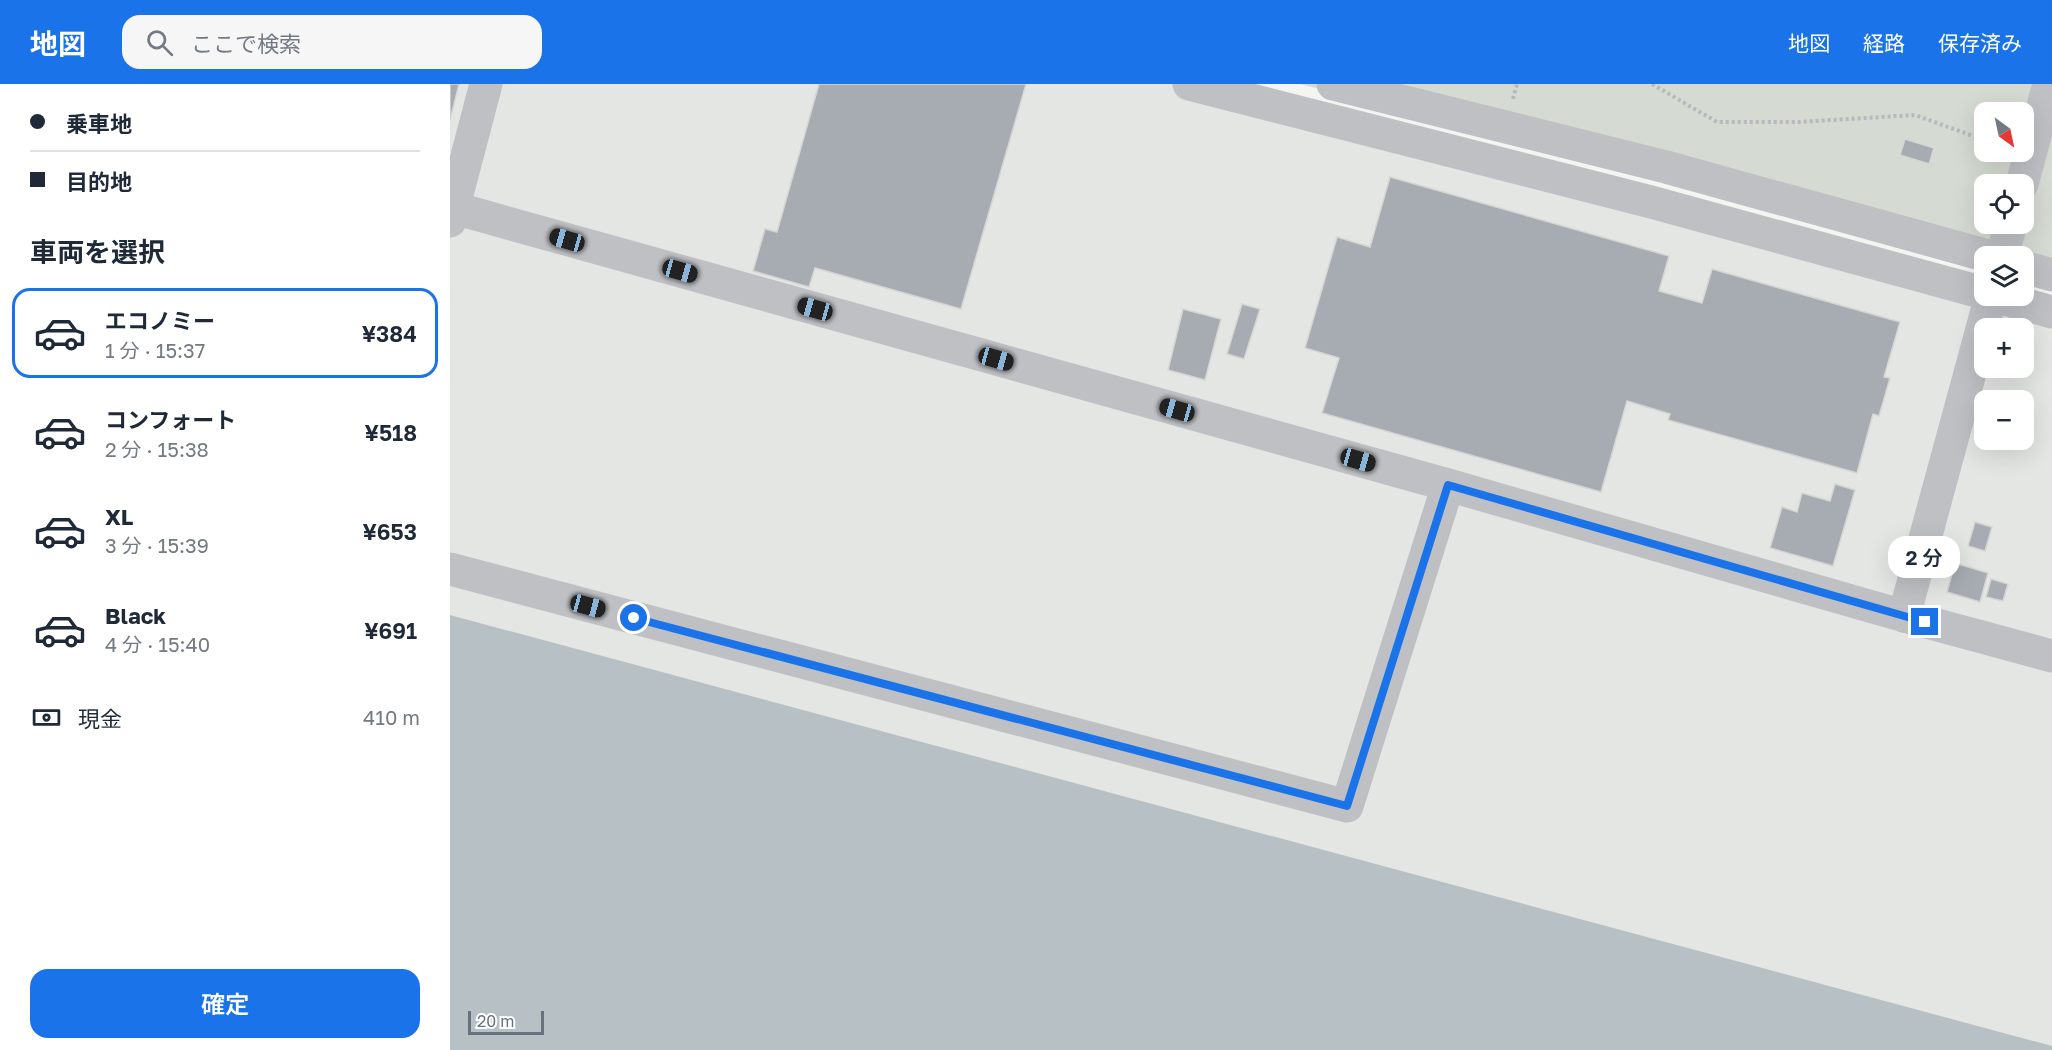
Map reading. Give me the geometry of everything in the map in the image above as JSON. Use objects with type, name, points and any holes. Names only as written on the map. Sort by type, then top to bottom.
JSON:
[{"type":"street","points":[[486,84],[452,214],[1448,485],[1904,616],[2052,656]]},
{"type":"street","points":[[1189,84],[1662,205],[1974,290]]},
{"type":"street","points":[[1333,84],[1666,167],[1974,252]]},
{"type":"street","points":[[2025,174],[2049,84]]},
{"type":"street","points":[[2034,270],[2052,275]]},
{"type":"street","points":[[1904,616],[1990,306]]},
{"type":"street","points":[[2030,306],[2052,312]]},
{"type":"street","points":[[450,569],[1347,806],[1448,485]]},
{"type":"path","points":[[1513,96],[1517,84]]},
{"type":"path","points":[[1652,84],[1717,122],[1799,122],[1915,115],[1974,136]]},
{"type":"shaded area","points":[[450,84],[1189,84],[1974,291],[1974,306],[2029,306],[2052,312],[2052,1050],[450,618]]},
{"type":"shaded area","points":[[1300,84],[2052,84],[2052,275],[2034,270],[2034,246],[1974,246],[1974,253]]},
{"type":"shaded area","points":[[450,615],[2052,1046],[2052,1050],[450,1050]]},
{"type":"building","points":[[450,84],[459,84],[450,120]]},
{"type":"building","points":[[819,84],[1026,84],[961,309],[815,268],[809,287],[753,271],[765,229],[777,232]]},
{"type":"building","points":[[1905,139],[1934,148],[1929,164],[1900,155]]},
{"type":"building","points":[[1390,177],[1669,256],[1659,291],[1702,303],[1712,269],[1900,322],[1884,377],[1890,378],[1879,416],[1873,414],[1857,473],[1668,420],[1670,414],[1627,401],[1601,492],[1322,413],[1339,358],[1305,348],[1337,237],[1370,247]]},
{"type":"building","points":[[1242,304],[1260,309],[1244,359],[1227,354]]},
{"type":"building","points":[[1183,309],[1221,319],[1205,380],[1168,370]]},
{"type":"building","points":[[1835,484],[1855,490],[1833,566],[1770,548],[1782,507],[1797,512],[1802,493],[1830,501]]},
{"type":"building","points":[[1975,522],[1992,527],[1985,551],[1968,546]]},
{"type":"building","points":[[1955,563],[1988,573],[1980,602],[1947,592]]},
{"type":"building","points":[[1991,579],[2008,584],[2003,601],[1986,597]]},
{"type":"route","points":[[634,618],[1347,806],[1448,485],[1925,622]]}]
